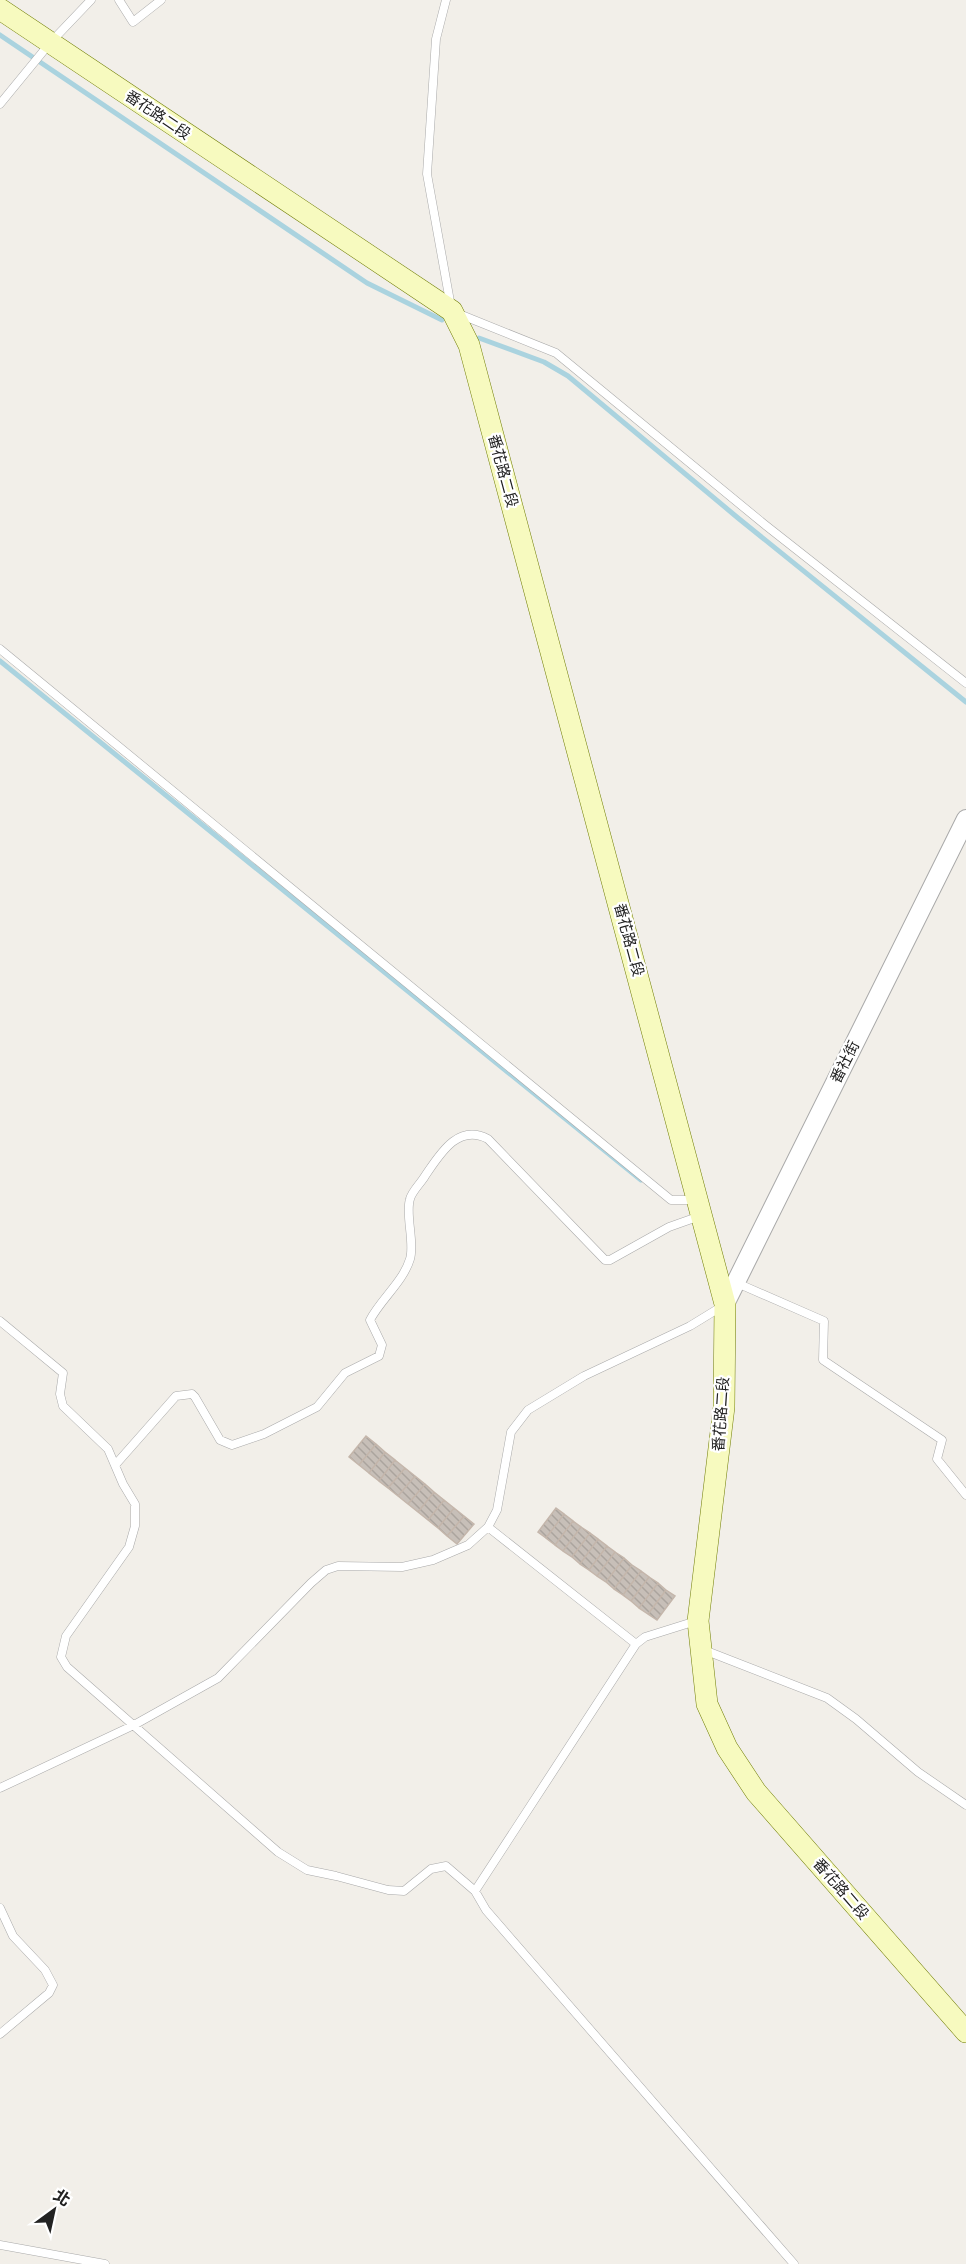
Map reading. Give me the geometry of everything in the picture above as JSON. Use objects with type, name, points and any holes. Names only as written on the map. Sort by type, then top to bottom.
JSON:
[{"type":"main road","name":"番花路二段","points":[[0,9],[452,311],[469,345],[725,1304],[724,1407],[698,1621],[707,1704],[727,1748],[756,1792],[966,2032]]},
{"type":"street","name":"番社街","points":[[725,1304],[966,819]]},
{"type":"lane","points":[[0,104],[50,43],[91,0]]},
{"type":"lane","points":[[119,0],[133,22],[161,0]]},
{"type":"lane","points":[[446,0],[436,39],[427,174],[452,311],[556,353],[764,524],[966,683]]},
{"type":"lane","points":[[0,649],[671,1200],[700,1207]]},
{"type":"lane","points":[[116,1464],[176,1396],[192,1394],[220,1440],[232,1445],[264,1434],[317,1407],[345,1373],[379,1356],[382,1345],[370,1320],[399,1280],[411,1258],[409,1199],[442,1151],[460,1136],[479,1134],[488,1139],[605,1260],[610,1260],[700,1207]]},
{"type":"lane","points":[[735,1282],[824,1321],[823,1360],[942,1440],[937,1458],[966,1495]]},
{"type":"lane","points":[[0,1788],[134,1725],[218,1678],[326,1570],[338,1566],[402,1567],[433,1560],[468,1545],[488,1527],[497,1510],[511,1432],[528,1410],[584,1376],[690,1326],[725,1304]]},
{"type":"lane","points":[[0,1321],[63,1373],[60,1394],[63,1406],[108,1449],[123,1484],[135,1504],[135,1526],[129,1546],[66,1636],[60,1656],[67,1666],[278,1852],[307,1870],[388,1890],[404,1891],[431,1869],[446,1866],[475,1891],[486,1910],[794,2264]]},
{"type":"lane","points":[[488,1527],[636,1644]]},
{"type":"lane","points":[[475,1891],[636,1644],[645,1637],[698,1621]]},
{"type":"lane","points":[[702,1649],[827,1698],[856,1719],[918,1772],[966,1805]]},
{"type":"lane","points":[[0,1908],[13,1936],[45,1970],[53,1985],[49,1994],[0,2034]]},
{"type":"lane","points":[[0,2245],[105,2264]]},
{"type":"building","points":[[366,1436],[376,1444],[359,1465],[349,1457]]},
{"type":"building","points":[[376,1444],[385,1452],[369,1473],[359,1465]]},
{"type":"building","points":[[385,1452],[395,1460],[379,1481],[369,1473]]},
{"type":"building","points":[[395,1460],[405,1468],[388,1488],[379,1481]]},
{"type":"building","points":[[405,1468],[415,1476],[398,1496],[388,1488]]},
{"type":"building","points":[[415,1476],[425,1484],[408,1504],[398,1496]]},
{"type":"building","points":[[425,1484],[434,1492],[418,1512],[408,1504]]},
{"type":"building","points":[[434,1492],[444,1500],[428,1520],[418,1512]]},
{"type":"building","points":[[444,1500],[454,1508],[438,1528],[428,1520]]},
{"type":"building","points":[[454,1508],[464,1516],[447,1536],[438,1528]]},
{"type":"building","points":[[556,1508],[564,1514],[546,1538],[538,1532]]},
{"type":"building","points":[[564,1514],[573,1521],[555,1545],[546,1538]]},
{"type":"building","points":[[464,1516],[474,1524],[457,1544],[447,1536]]},
{"type":"building","points":[[573,1521],[581,1527],[563,1551],[555,1545]]},
{"type":"building","points":[[581,1527],[590,1533],[572,1557],[563,1551]]},
{"type":"building","points":[[590,1533],[598,1539],[580,1564],[572,1557]]},
{"type":"building","points":[[598,1539],[607,1546],[589,1570],[580,1564]]},
{"type":"building","points":[[607,1546],[615,1552],[597,1576],[589,1570]]},
{"type":"building","points":[[615,1552],[624,1558],[606,1582],[597,1576]]},
{"type":"building","points":[[624,1558],[632,1565],[614,1589],[606,1582]]},
{"type":"building","points":[[632,1565],[641,1571],[623,1595],[614,1589]]},
{"type":"building","points":[[641,1571],[649,1577],[631,1601],[623,1595]]},
{"type":"building","points":[[649,1577],[658,1583],[639,1608],[631,1601]]},
{"type":"building","points":[[658,1583],[666,1590],[648,1614],[639,1608]]},
{"type":"building","points":[[666,1590],[675,1596],[657,1620],[648,1614]]},
{"type":"waterway","points":[[0,35],[367,283],[442,320]]},
{"type":"waterway","points":[[479,338],[544,362],[568,376],[738,518],[966,702]]},
{"type":"waterway","points":[[0,661],[641,1180]]}]
